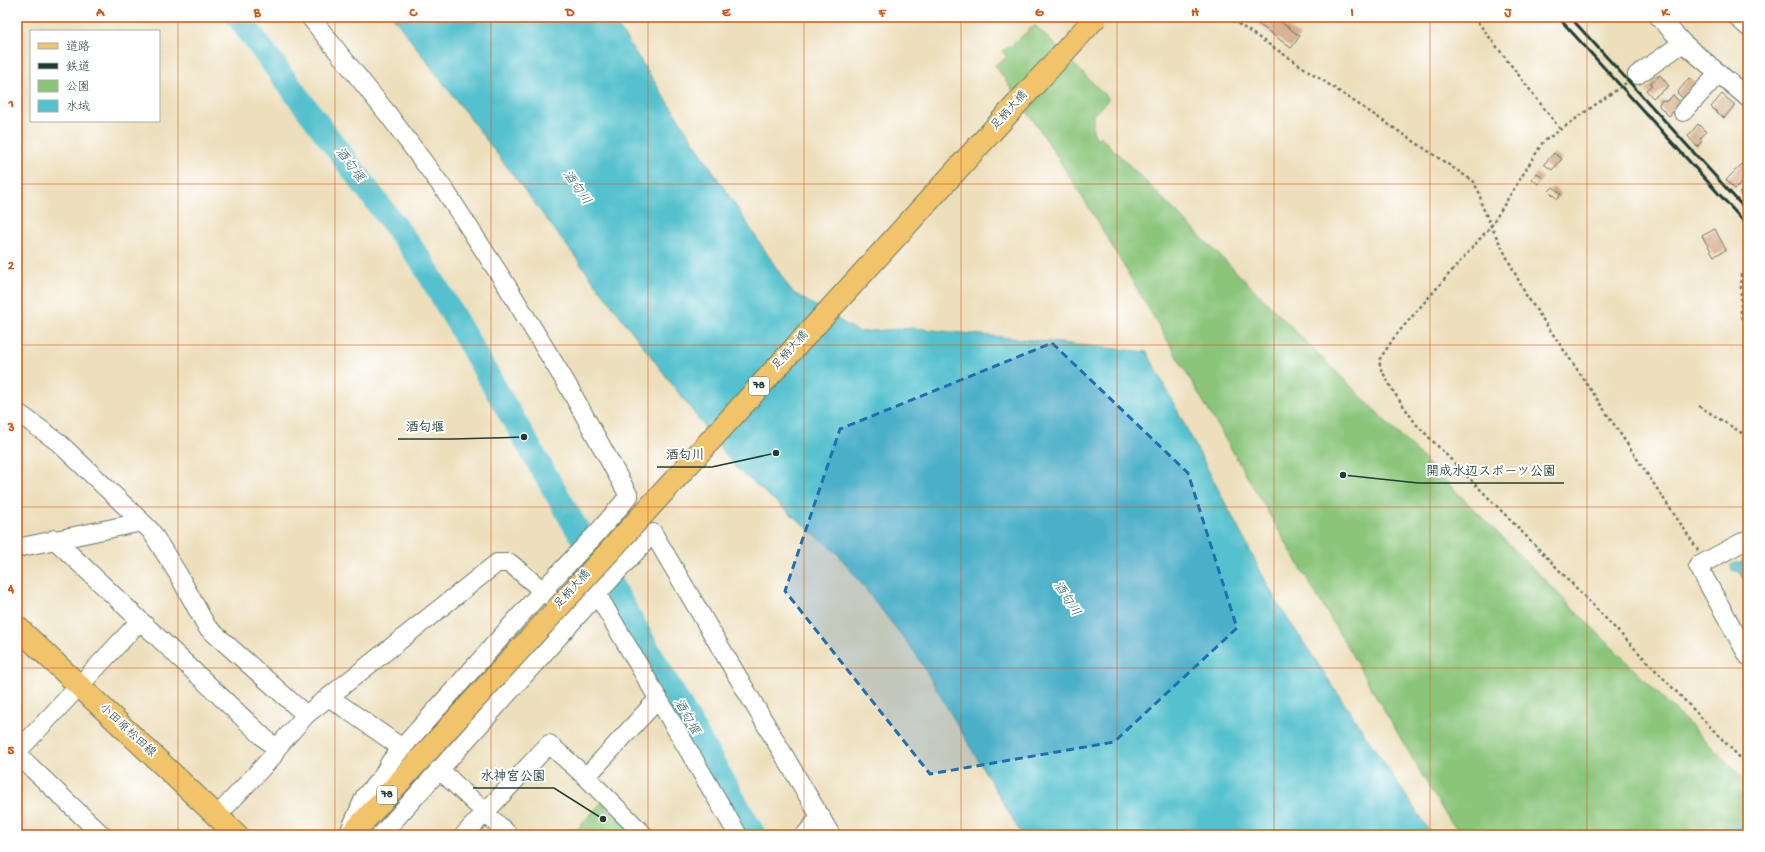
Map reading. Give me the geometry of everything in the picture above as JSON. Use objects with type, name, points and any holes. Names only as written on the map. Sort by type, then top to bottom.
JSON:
[{"type":"main road","name":"足柄大橋","points":[[431,763],[1096,17]]},
{"type":"main road","name":"小田原松田線","points":[[17,627],[238,835]]},
{"type":"main road","name":"78","points":[[350,835],[431,763]]},
{"type":"street","points":[[310,17],[387,113],[446,192],[505,283],[552,360],[629,496],[390,762],[383,776],[365,796],[350,835]]},
{"type":"street","points":[[1659,17],[1683,43],[1748,98]]},
{"type":"street","points":[[1738,17],[1748,27]]},
{"type":"street","points":[[1637,75],[1683,43]]},
{"type":"street","points":[[1683,112],[1719,73]]},
{"type":"street","points":[[17,412],[58,442],[151,531],[178,574],[207,627],[306,715]]},
{"type":"street","points":[[17,548],[54,539],[142,522]]},
{"type":"street","points":[[381,835],[431,763],[575,618],[653,533],[831,835]]},
{"type":"street","points":[[54,539],[276,749]]},
{"type":"street","points":[[1748,539],[1698,566],[1748,656]]},
{"type":"street","points":[[217,816],[273,756],[276,749],[306,715],[497,564],[510,563],[575,618]]},
{"type":"street","points":[[604,587],[658,699],[738,835]]},
{"type":"street","points":[[102,835],[17,753],[140,621]]},
{"type":"street","points":[[329,697],[402,748]]},
{"type":"street","points":[[586,777],[658,699]]},
{"type":"street","points":[[464,835],[549,744],[586,777],[644,835]]},
{"type":"street","points":[[431,763],[509,835]]},
{"type":"street","points":[[805,835],[821,816]]},
{"type":"path","points":[[1228,17],[1473,181],[1480,194],[1481,202],[1491,226],[1526,295],[1592,391],[1705,562]]},
{"type":"path","points":[[1474,17],[1560,129]]},
{"type":"path","points":[[1637,75],[1543,142],[1491,226],[1396,335],[1379,360],[1381,369],[1392,391],[1416,424],[1531,540],[1748,766]]},
{"type":"path","points":[[1741,274],[1741,315],[1744,321],[1748,323]]},
{"type":"path","points":[[1699,406],[1748,437]]},
{"type":"highlighted area","points":[[1052,343],[1188,473],[1237,628],[1114,742],[930,774],[785,591],[840,429]]},
{"type":"green space","points":[[1035,25],[1109,99],[1093,115],[1093,131],[1097,139],[1100,136],[1748,783],[1748,835],[1463,835],[1448,819],[1098,222],[1044,136],[995,65],[1007,57],[1002,51],[1011,46]]},
{"type":"green space","points":[[602,802],[636,835],[572,835]]},
{"type":"water","points":[[393,17],[612,17],[792,292],[859,332],[913,328],[1147,352],[1276,601],[1432,835],[1022,835],[916,654],[838,554],[735,467]]},
{"type":"water","points":[[1748,559],[1748,597],[1745,581],[1740,572],[1732,570],[1731,565]]},
{"type":"building","points":[[1255,17],[1274,17],[1300,36],[1291,48],[1253,20]]},
{"type":"building","points":[[1660,75],[1669,86],[1653,98],[1646,90],[1652,85],[1650,83]]},
{"type":"building","points":[[1689,78],[1698,85],[1685,100],[1677,93]]},
{"type":"building","points":[[1722,94],[1735,105],[1724,118],[1711,107]]},
{"type":"building","points":[[1673,95],[1681,103],[1669,116],[1659,106],[1659,104],[1662,100],[1667,101]]},
{"type":"building","points":[[1698,124],[1706,132],[1700,139],[1702,141],[1697,147],[1688,136]]},
{"type":"building","points":[[1554,153],[1562,159],[1552,170],[1544,164]]},
{"type":"building","points":[[1747,159],[1748,177],[1735,189],[1726,180]]},
{"type":"building","points":[[1537,173],[1543,178],[1538,184],[1532,179]]},
{"type":"building","points":[[1748,184],[1748,201],[1747,202],[1739,193]]},
{"type":"building","points":[[1553,187],[1561,194],[1557,199],[1549,191]]},
{"type":"building","points":[[1715,229],[1726,250],[1714,256],[1702,236]]},
{"type":"waterway","name":"酒匂堰","points":[[238,17],[422,262],[574,524],[613,588],[754,835]]},
{"type":"waterway","points":[[1692,835],[1736,826],[1748,829]]},
{"type":"railway","points":[[1558,17],[1748,226]]},
{"type":"railway","points":[[1570,17],[1748,212]]},
{"type":"place","name":"酒匂堰","points":[[524,437]]},
{"type":"place","name":"酒匂川","points":[[776,453]]},
{"type":"place","name":"開成水辺スポーツ公園","points":[[1343,475]]},
{"type":"place","name":"水神宮公園","points":[[603,819]]}]
